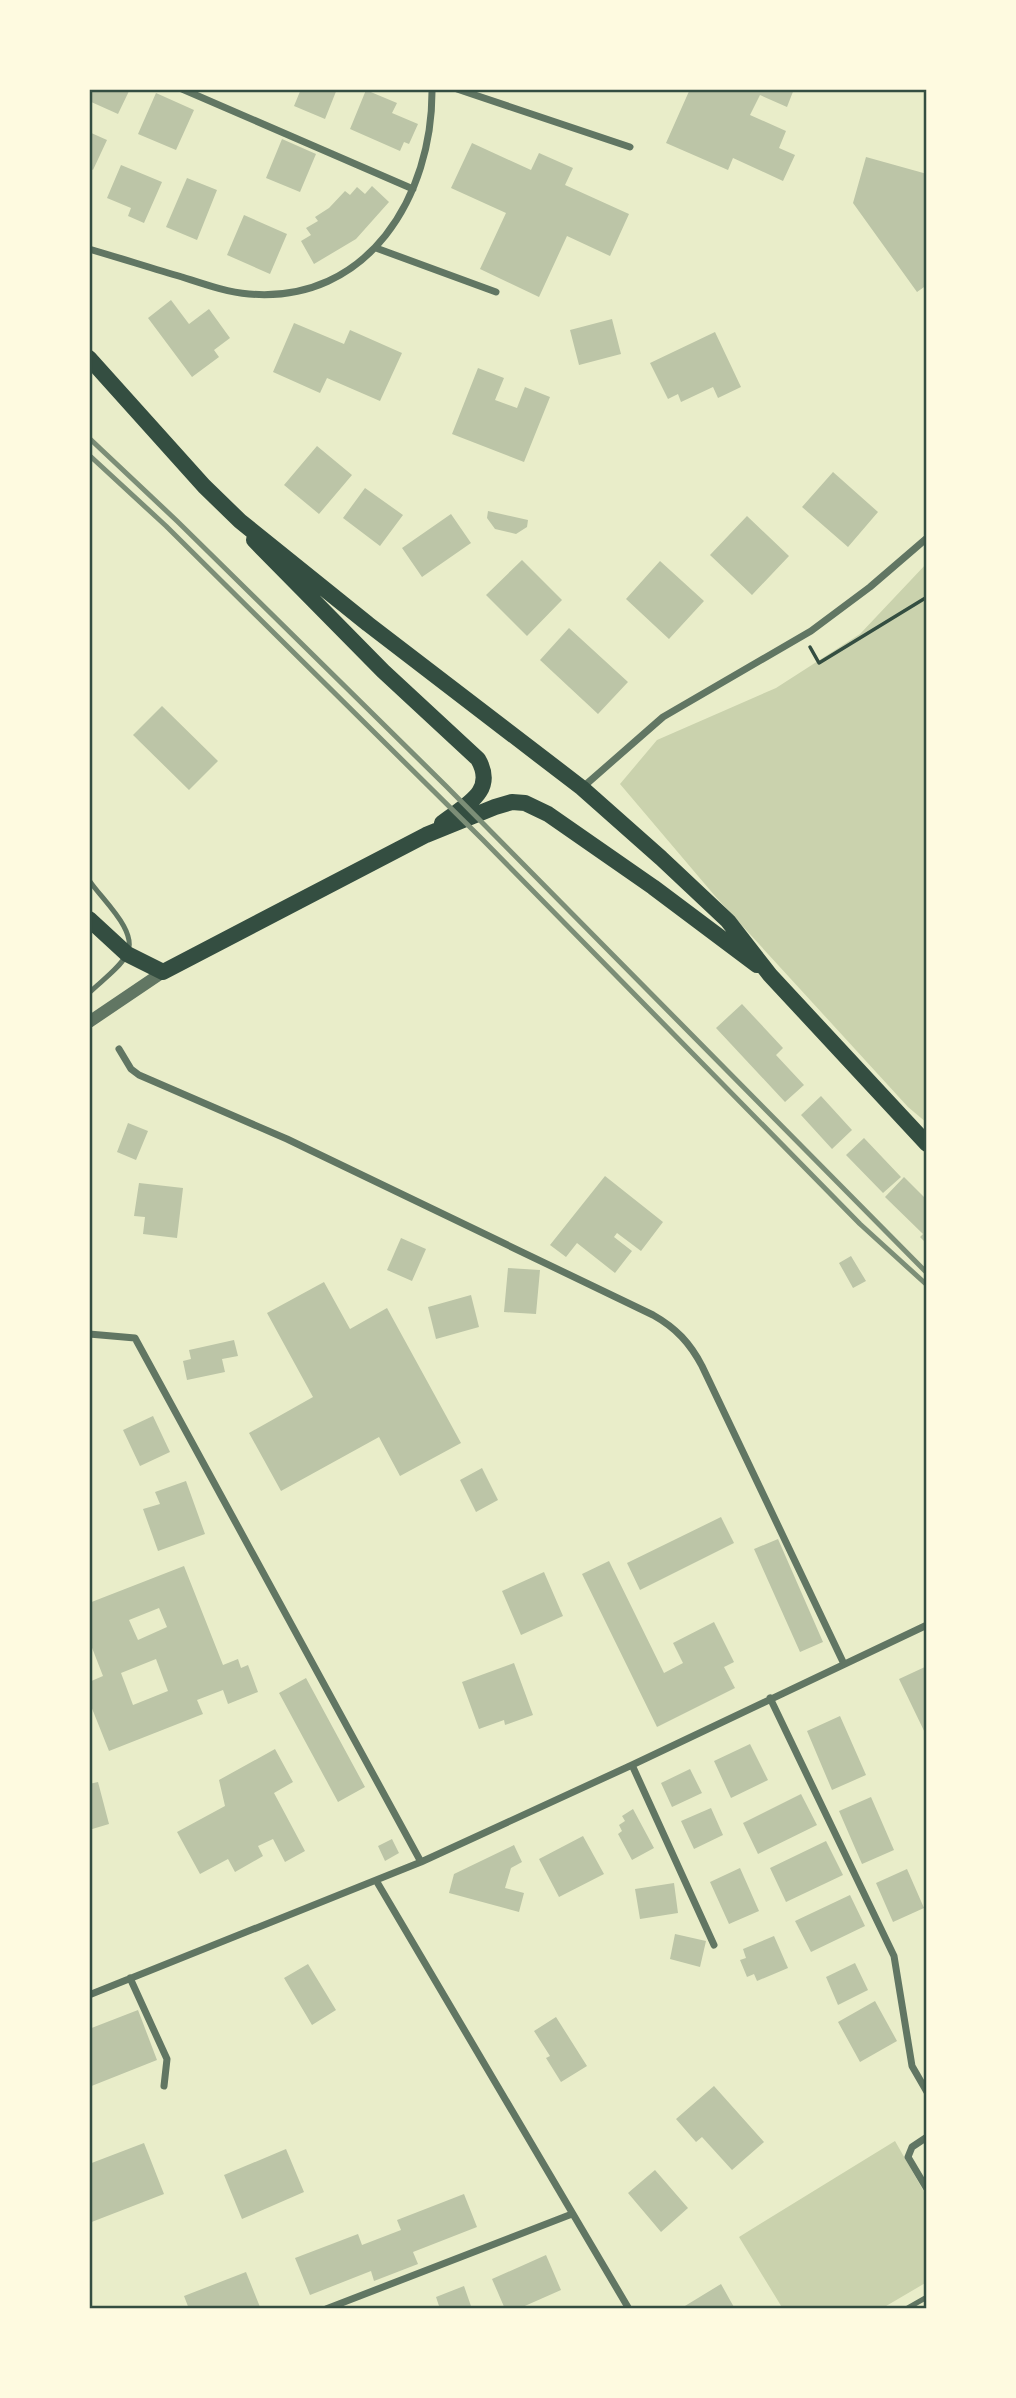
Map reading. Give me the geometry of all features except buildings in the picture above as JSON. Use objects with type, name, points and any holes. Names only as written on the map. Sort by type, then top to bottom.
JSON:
[{"type":"main road","points":[[89,358],[278,566],[383,671],[471,750],[485,774],[485,782],[476,796],[426,835]]},
{"type":"main road","points":[[240,522],[277,548],[368,624],[582,788],[728,922],[770,975],[927,1144]]},
{"type":"main road","points":[[89,919],[127,954],[163,972],[426,835],[506,803],[529,804],[548,814],[653,887],[770,975]]},
{"type":"street","points":[[182,89],[413,189]]},
{"type":"street","points":[[89,249],[219,288],[248,294],[277,294],[303,289],[337,276],[376,248],[398,219],[422,164],[432,89]]},
{"type":"street","points":[[457,89],[630,147]]},
{"type":"street","points":[[376,248],[496,292]]},
{"type":"street","points":[[582,788],[670,712],[803,636],[870,587],[927,538]]},
{"type":"street","points":[[89,1022],[163,972]]},
{"type":"street","points":[[119,1049],[131,1069],[139,1075],[287,1139],[653,1315],[677,1331],[687,1341],[702,1366],[844,1664]]},
{"type":"street","points":[[89,1334],[135,1338],[421,1863]]},
{"type":"street","points":[[89,1994],[421,1863],[927,1625]]},
{"type":"street","points":[[770,1698],[894,1956],[912,2067],[927,2092]]},
{"type":"street","points":[[632,1765],[714,1945]]},
{"type":"street","points":[[377,1882],[629,2309]]},
{"type":"street","points":[[130,1978],[167,2059],[164,2085]]},
{"type":"street","points":[[927,2137],[913,2145],[908,2157],[927,2189]]},
{"type":"street","points":[[326,2309],[572,2214]]},
{"type":"lane","points":[[89,880],[128,933],[130,945],[127,954],[89,993]]},
{"type":"lane","points":[[906,2309],[927,2297]]},
{"type":"path","points":[[803,636],[819,663],[927,597]]},
{"type":"green space","points":[[927,563],[927,1123],[908,1107],[715,896],[620,784],[657,740],[776,688],[860,634]]},
{"type":"green space","points":[[895,2141],[927,2197],[927,2282],[881,2309],[783,2309],[739,2237]]},
{"type":"railway","points":[[89,438],[446,786],[927,1273]]},
{"type":"railway","points":[[89,455],[166,526],[483,840],[860,1224],[927,1285]]}]
